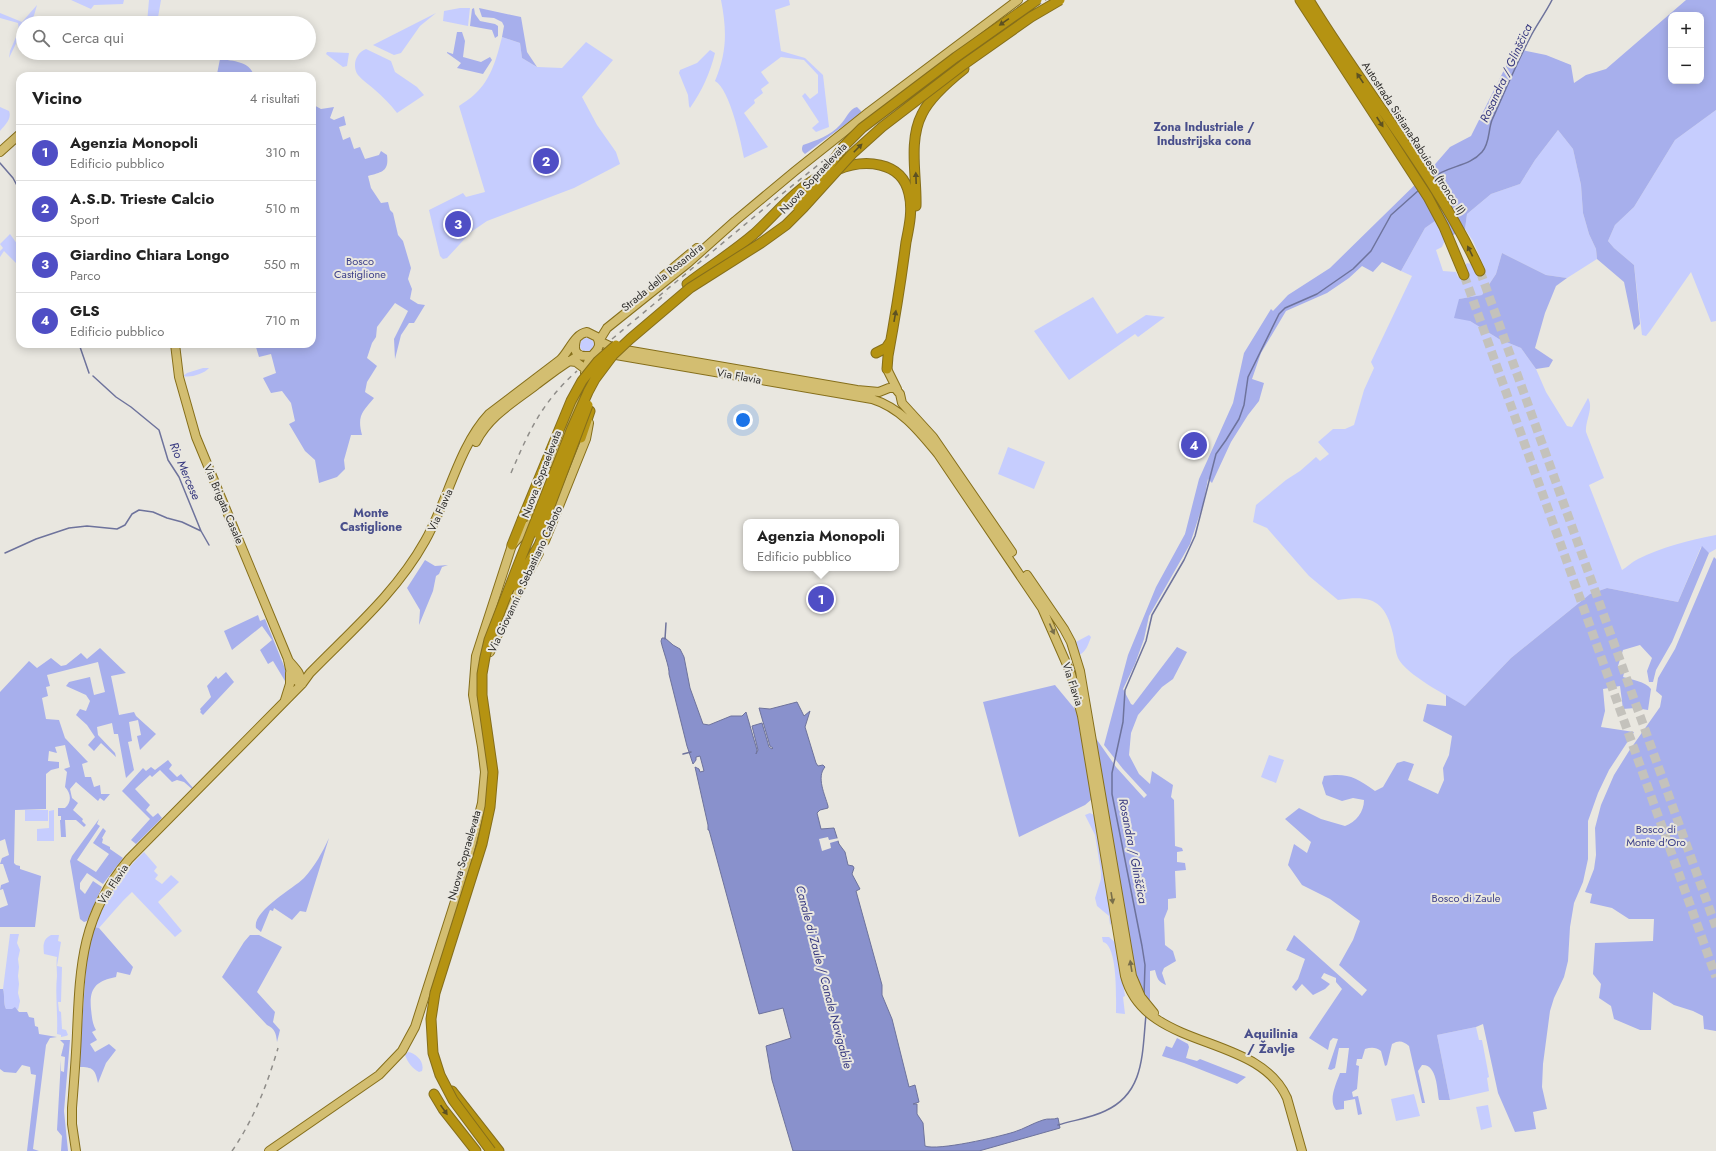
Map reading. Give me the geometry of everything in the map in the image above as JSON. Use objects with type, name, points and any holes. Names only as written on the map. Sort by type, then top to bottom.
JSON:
[{"type":"highway","name":"Nuova Sopraelevata","points":[[485,1151],[460,1120],[441,1089],[430,1064],[425,1030],[426,1019],[430,991],[478,837],[485,806],[488,772],[476,696],[479,656],[484,638],[577,403],[598,365],[620,341],[687,284],[758,238],[790,214],[813,188],[843,147],[874,118],[956,57],[1037,0]]},
{"type":"highway","name":"Nuova Sopraelevata","points":[[491,1151],[464,1116],[446,1086],[436,1063],[430,1030],[435,993],[483,838],[490,807],[493,772],[482,695],[482,674],[489,640],[582,405],[595,379],[613,355],[690,288],[761,243],[786,225],[858,148],[876,131],[963,65],[1031,17],[1060,0]]},
{"type":"highway","points":[[1292,0],[1330,47]]},
{"type":"highway","points":[[1300,0],[1330,47]]},
{"type":"highway","name":"Autostrada Sistiana-Rabuiese (tronco II)","points":[[1307,0],[1438,193],[1460,230],[1480,271]]},
{"type":"highway","points":[[887,368],[910,230],[916,205],[915,142],[918,124],[922,114],[934,98],[959,73],[1031,17]]},
{"type":"highway","name":"Autostrada Sistiana-Rabuiese (tronco II)","points":[[1330,47],[1428,197],[1449,239],[1464,275]]},
{"type":"highway","points":[[687,284],[747,240],[791,198],[808,185],[827,174],[852,164],[878,164],[889,168],[902,178],[911,201],[910,230]]},
{"type":"highway","points":[[534,562],[539,535],[593,393],[605,372],[630,339]]},
{"type":"highway","points":[[512,545],[571,401],[582,381],[598,360],[620,341]]},
{"type":"highway","points":[[876,353],[886,348],[891,341]]},
{"type":"highway","points":[[498,617],[539,545],[590,411]]},
{"type":"highway","points":[[452,1091],[499,1151]]},
{"type":"highway","points":[[434,1094],[455,1125],[476,1151]]},
{"type":"main road","name":"Strada della Rosandra","points":[[599,341],[607,328],[688,263],[735,221],[864,116],[1018,0]]},
{"type":"main road","points":[[0,152],[16,138]]},
{"type":"main road","name":"Strada della Rosandra","points":[[590,333],[603,326],[707,240],[735,221]]},
{"type":"main road","points":[[583,333],[590,333],[597,337],[599,341],[598,349],[594,355],[587,357],[580,355],[575,348],[576,340],[583,333]]},
{"type":"main road","name":"Via Flavia","points":[[76,1151],[72,1124],[72,1108],[80,979],[84,948],[95,913],[108,886],[129,860],[285,702],[320,663],[384,598],[416,557],[437,520],[469,443],[480,424],[500,404],[562,359],[576,340]]},
{"type":"main road","name":"Via Flavia","points":[[599,341],[614,348],[816,383],[879,392],[886,389],[897,389],[906,408],[933,437],[943,451],[1057,618],[1071,642],[1080,671],[1132,976],[1144,1002],[1168,1027]]},
{"type":"main road","name":"Via Brigata Casale","points":[[175,348],[179,377],[196,436],[288,659],[293,670],[302,678],[302,684]]},
{"type":"main road","name":"Via Flavia","points":[[594,355],[606,353],[632,357],[864,397],[887,405],[912,423],[938,454],[1034,594],[1063,654],[1076,688],[1082,716],[1125,976],[1132,994],[1144,1011],[1168,1027]]},
{"type":"main road","name":"Via Flavia","points":[[302,684],[320,670],[378,613],[413,570],[442,522],[474,445],[484,428],[503,409],[568,361],[580,355]]},
{"type":"main road","name":"Via Giovanni e Sebastiano Caboto","points":[[465,870],[483,838],[490,814],[495,763],[485,697],[491,647],[549,531],[586,439],[589,427],[590,411],[585,374],[580,355]]},
{"type":"main road","name":"Via Giovanni e Sebastiano Caboto","points":[[269,1151],[369,1082],[390,1065],[402,1051],[415,1027],[476,833],[484,787],[482,747],[473,695],[476,656],[512,545],[526,530],[532,519],[575,406],[590,359],[594,355]]},
{"type":"main road","points":[[568,361],[578,362],[585,374]]},
{"type":"main road","points":[[887,368],[897,389]]},
{"type":"main road","points":[[886,389],[882,398],[887,405],[897,405],[901,399]]},
{"type":"main road","points":[[285,702],[293,670],[305,669],[320,663]]},
{"type":"main road","points":[[1168,1027],[1240,1056],[1260,1068],[1273,1079],[1284,1090],[1302,1151]]},
{"type":"shaded area","points":[[71,0],[124,0],[123,4],[94,5],[91,9]]},
{"type":"shaded area","points":[[149,0],[161,0],[158,16],[148,16]]},
{"type":"shaded area","points":[[721,0],[789,0],[790,5],[775,10],[781,51],[805,58],[823,75],[829,127],[816,132],[812,128],[819,122],[802,96],[805,93],[810,99],[818,93],[818,75],[804,60],[781,57],[761,72],[769,83],[761,89],[763,93],[754,100],[755,103],[744,113],[768,147],[744,158],[730,105],[720,86],[715,81],[722,60],[725,41]]},
{"type":"shaded area","points":[[37,5],[34,16],[27,16]]},
{"type":"shaded area","points":[[470,8],[468,26],[443,21],[444,11]]},
{"type":"shaded area","points":[[0,13],[16,20],[16,22],[0,18]]},
{"type":"shaded area","points":[[436,13],[420,26],[401,53],[394,55],[373,45]]},
{"type":"shaded area","points":[[16,37],[16,44],[9,58],[10,51]]},
{"type":"shaded area","points":[[502,37],[520,43],[522,58],[537,67],[562,68],[586,42],[613,60],[582,97],[597,125],[616,152],[620,164],[574,188],[487,221],[471,232],[447,258],[443,259],[440,256],[429,210],[463,193],[466,197],[485,192],[459,106],[473,96],[485,82],[495,60]]},
{"type":"shaded area","points":[[366,49],[391,61],[395,72],[417,87],[424,95],[397,113],[384,98],[356,72],[355,64],[357,57]]},
{"type":"shaded area","points":[[710,50],[715,53],[711,68],[702,88],[690,108],[688,95],[679,73],[680,70],[697,63]]},
{"type":"shaded area","points":[[327,52],[349,53],[347,66],[343,67],[326,54]]},
{"type":"shaded area","points":[[0,107],[9,111],[10,117],[8,122],[0,131]]},
{"type":"shaded area","points":[[1716,110],[1716,321],[1711,322],[1691,272],[1650,331],[1646,336],[1642,335],[1634,265],[1608,241],[1615,225],[1634,207],[1675,140]]},
{"type":"shaded area","points":[[1558,130],[1573,149],[1581,185],[1583,213],[1589,234],[1596,249],[1597,259],[1567,278],[1546,275],[1502,253],[1496,274],[1482,295],[1459,299],[1470,321],[1499,339],[1521,348],[1536,369],[1546,392],[1567,426],[1572,427],[1588,398],[1590,402],[1590,410],[1586,432],[1604,478],[1589,485],[1622,570],[1636,560],[1666,547],[1716,535],[1716,549],[1709,553],[1701,547],[1678,602],[1607,588],[1590,594],[1511,658],[1465,706],[1428,685],[1402,664],[1397,655],[1390,623],[1381,607],[1375,602],[1359,598],[1338,600],[1309,576],[1267,528],[1253,522],[1256,505],[1316,457],[1320,461],[1329,454],[1318,442],[1333,429],[1345,429],[1354,425],[1364,390],[1374,368],[1371,362],[1412,276],[1401,271],[1425,228],[1435,221],[1445,240],[1442,247],[1436,250],[1443,271],[1456,272],[1458,277],[1468,273],[1464,267],[1467,263],[1471,264],[1475,272],[1485,269],[1473,241],[1465,229],[1467,214],[1491,194],[1520,184],[1535,160]]},
{"type":"shaded area","points":[[10,234],[16,242],[16,263],[4,251],[0,257],[0,251],[3,248],[0,244]]},
{"type":"shaded area","points":[[1093,297],[1117,334],[1146,315],[1165,317],[1138,337],[1135,334],[1069,380],[1034,331]]},
{"type":"shaded area","points":[[587,338],[592,340],[594,345],[592,350],[587,352],[582,350],[580,345],[582,340]]},
{"type":"shaded area","points":[[203,368],[209,368],[197,375],[183,376],[187,373]]},
{"type":"shaded area","points":[[1008,447],[1045,462],[1034,489],[998,474]]},
{"type":"shaded area","points":[[1089,635],[1091,637],[1088,645],[1079,655],[1074,643]]},
{"type":"shaded area","points":[[1269,755],[1284,760],[1276,783],[1261,777]]},
{"type":"shaded area","points":[[25,810],[48,810],[48,821],[25,821]]},
{"type":"shaded area","points":[[54,810],[54,841],[37,841],[37,829],[49,828],[49,811]]},
{"type":"shaded area","points":[[1090,813],[1096,816],[1113,921],[1110,925],[1109,916],[1097,906],[1095,898],[1101,879],[1101,872],[1095,835],[1085,815]]},
{"type":"shaded area","points":[[144,852],[157,867],[154,871],[158,875],[155,879],[162,884],[171,875],[179,882],[158,902],[182,931],[175,937],[132,892],[99,928],[94,927],[98,916],[114,886],[128,868]]},
{"type":"shaded area","points":[[10,934],[19,934],[17,943],[20,950],[18,959],[18,993],[20,1001],[18,1010],[6,1009],[4,1002],[3,989]]},
{"type":"shaded area","points":[[51,935],[59,935],[58,941],[61,942],[57,966],[57,957],[44,954],[44,943],[46,938]]},
{"type":"shaded area","points":[[1102,937],[1109,937],[1117,944],[1125,996],[1123,997],[1125,1014],[1116,1013],[1114,962],[1108,945],[1103,942]]},
{"type":"shaded area","points":[[57,966],[62,967],[61,1002],[58,1002],[59,1011],[61,1012],[62,1029],[66,1030],[68,1035],[61,1037],[61,1035],[57,1034]]},
{"type":"shaded area","points":[[1476,1027],[1479,1040],[1482,1040],[1489,1077],[1487,1078],[1489,1091],[1450,1100],[1437,1035]]},
{"type":"shaded area","points":[[408,1052],[419,1058],[423,1068],[422,1071],[419,1072],[409,1063],[405,1055]]},
{"type":"shaded area","points":[[1414,1094],[1420,1116],[1396,1121],[1391,1099]]},
{"type":"shaded area","points":[[1488,1105],[1492,1127],[1481,1130],[1476,1107]]},
{"type":"green space","points":[[1686,0],[1716,0],[1716,110],[1675,140],[1634,207],[1615,225],[1608,241],[1634,265],[1640,324],[1634,330],[1624,282],[1597,259],[1596,249],[1589,234],[1583,213],[1581,185],[1573,149],[1558,130],[1535,160],[1520,184],[1491,194],[1467,214],[1465,229],[1445,240],[1435,221],[1425,228],[1401,271],[1382,262],[1373,272],[1362,266],[1349,278],[1327,293],[1286,311],[1261,353],[1252,379],[1264,383],[1259,401],[1231,442],[1212,483],[1208,479],[1203,504],[1190,544],[1149,616],[1144,639],[1135,664],[1123,689],[1133,705],[1177,647],[1187,652],[1173,679],[1162,687],[1138,715],[1131,733],[1129,755],[1139,774],[1150,784],[1152,771],[1173,785],[1171,797],[1174,800],[1175,846],[1182,848],[1183,851],[1177,852],[1177,862],[1185,863],[1186,870],[1175,871],[1176,898],[1168,899],[1168,909],[1164,919],[1165,945],[1173,951],[1176,961],[1164,968],[1162,973],[1166,985],[1161,983],[1158,979],[1155,970],[1150,971],[1150,1005],[1142,994],[1136,979],[1095,737],[1116,767],[1144,798],[1147,795],[1123,769],[1104,745],[1128,655],[1156,587],[1185,534],[1199,479],[1233,403],[1244,353],[1271,309],[1273,311],[1288,295],[1330,268],[1430,170],[1450,147],[1471,136],[1511,56],[1522,50],[1546,55],[1571,65],[1574,83],[1586,75],[1606,69],[1668,16],[1668,84],[1704,84],[1704,12],[1672,12]]},
{"type":"green space","points":[[474,8],[475,14],[480,21],[498,26],[498,36],[495,38],[492,30],[470,26],[472,9]]},
{"type":"green space","points":[[479,8],[521,17],[527,52],[537,67],[522,58],[520,43],[502,37],[504,26],[502,22],[494,18],[482,17]]},
{"type":"green space","points":[[457,32],[462,32],[465,41],[463,57],[481,62],[490,57],[492,60],[483,74],[457,68],[461,63],[447,53],[453,54]]},
{"type":"green space","points":[[220,60],[228,60],[245,65],[249,67],[252,72],[217,72]]},
{"type":"green space","name":"Bosco Castiglione","points":[[316,106],[321,109],[334,107],[330,118],[334,120],[344,116],[346,125],[339,127],[343,140],[350,137],[354,149],[360,147],[365,159],[379,155],[381,151],[387,155],[386,168],[381,172],[368,176],[371,188],[381,203],[388,202],[390,210],[393,213],[398,235],[403,241],[411,268],[408,279],[412,289],[410,299],[418,304],[425,305],[414,323],[409,323],[401,335],[395,359],[394,339],[408,311],[395,303],[377,327],[376,337],[372,343],[367,358],[377,366],[367,382],[365,392],[374,398],[366,407],[360,419],[362,435],[351,435],[344,460],[345,469],[337,477],[319,483],[315,460],[305,451],[289,424],[295,421],[291,403],[282,391],[271,393],[263,378],[276,373],[271,354],[259,357],[256,348],[316,348]]},
{"type":"green space","points":[[857,107],[861,113],[805,154],[803,152],[803,145],[832,132],[854,108]]},
{"type":"green space","points":[[1502,253],[1546,275],[1567,278],[1556,286],[1545,313],[1535,348],[1553,360],[1549,367],[1536,369],[1521,348],[1499,339],[1470,321],[1454,318],[1459,299],[1482,295],[1496,274]]},
{"type":"green space","name":"Bosco di Zaule","points":[[1702,546],[1709,553],[1672,642],[1656,670],[1653,682],[1649,682],[1647,671],[1652,658],[1640,645],[1623,650],[1618,666],[1625,669],[1623,677],[1642,682],[1651,689],[1648,710],[1635,708],[1623,709],[1620,686],[1603,689],[1605,711],[1601,727],[1634,732],[1609,770],[1598,793],[1588,821],[1588,859],[1583,882],[1574,903],[1570,927],[1568,961],[1564,977],[1554,998],[1550,1011],[1543,1064],[1542,1087],[1547,1109],[1533,1112],[1536,1129],[1515,1132],[1498,1093],[1483,1024],[1476,1027],[1437,1035],[1450,1100],[1439,1100],[1437,1084],[1431,1068],[1422,1065],[1418,1071],[1425,1103],[1422,1103],[1409,1046],[1403,1042],[1397,1042],[1392,1044],[1387,1065],[1385,1066],[1381,1051],[1375,1048],[1365,1049],[1362,1059],[1357,1059],[1356,1065],[1359,1066],[1357,1089],[1352,1092],[1353,1097],[1358,1096],[1362,1114],[1358,1115],[1355,1099],[1344,1101],[1344,1109],[1336,1110],[1333,1102],[1335,1087],[1340,1073],[1346,1073],[1349,1048],[1339,1048],[1335,1068],[1331,1070],[1328,1069],[1338,1039],[1333,1038],[1330,1041],[1328,1050],[1309,1038],[1342,989],[1336,982],[1336,978],[1324,973],[1321,978],[1330,984],[1325,989],[1313,995],[1302,984],[1296,991],[1292,987],[1298,979],[1305,959],[1286,950],[1294,935],[1362,996],[1367,990],[1339,965],[1353,940],[1360,921],[1330,899],[1302,885],[1288,865],[1294,844],[1307,853],[1311,842],[1285,819],[1299,808],[1321,819],[1345,826],[1353,822],[1359,816],[1363,809],[1364,800],[1353,798],[1342,801],[1326,795],[1322,783],[1324,776],[1339,775],[1351,777],[1362,782],[1375,791],[1383,787],[1397,763],[1404,761],[1414,764],[1408,780],[1438,794],[1444,780],[1443,768],[1449,755],[1452,736],[1423,721],[1427,704],[1446,706],[1446,695],[1465,706],[1511,658],[1590,594],[1607,588],[1678,602]]},
{"type":"green space","name":"Bosco di Monte d'Oro","points":[[1714,557],[1716,559],[1716,1031],[1704,1029],[1703,1016],[1674,1005],[1653,992],[1651,1030],[1640,1030],[1614,1019],[1611,1006],[1599,998],[1601,984],[1593,974],[1595,943],[1653,941],[1654,919],[1629,919],[1612,908],[1590,903],[1592,894],[1585,892],[1594,869],[1596,855],[1595,828],[1601,805],[1614,775],[1660,707],[1662,696],[1656,691],[1658,678],[1675,649]]},
{"type":"green space","points":[[425,560],[435,566],[448,565],[442,567],[439,574],[436,576],[433,591],[419,625],[420,610],[407,588]]},
{"type":"green space","points":[[258,615],[260,621],[265,619],[286,671],[288,678],[285,681],[273,661],[268,664],[260,650],[272,640],[262,626],[232,650],[224,631]]},
{"type":"green space","points":[[100,648],[126,673],[111,676],[119,715],[134,712],[136,716],[156,734],[140,750],[137,736],[141,735],[138,720],[129,722],[132,741],[128,742],[134,770],[126,778],[118,734],[114,734],[112,723],[97,727],[98,735],[115,753],[116,757],[101,743],[94,751],[88,745],[95,737],[87,725],[76,715],[80,709],[86,711],[90,701],[86,695],[66,686],[69,682],[90,677],[94,695],[105,692],[98,662],[47,675],[50,686],[46,687],[48,696],[42,698],[46,719],[59,720],[65,738],[88,762],[82,764],[85,777],[91,777],[94,787],[100,785],[101,794],[110,794],[104,801],[100,798],[98,801],[76,782],[70,789],[72,798],[78,803],[73,810],[83,819],[82,821],[86,825],[84,827],[76,820],[65,820],[66,837],[61,837],[61,816],[58,816],[58,808],[65,808],[70,800],[65,787],[67,772],[64,769],[70,767],[65,745],[55,747],[57,753],[49,751],[48,761],[59,762],[59,768],[51,770],[46,774],[46,809],[15,810],[14,863],[20,866],[20,869],[41,876],[35,927],[0,927],[0,908],[8,905],[3,889],[0,890],[1,885],[9,882],[3,864],[0,864],[2,858],[9,855],[5,839],[0,841],[0,692],[29,661],[37,668],[51,658],[61,666],[66,665],[81,653],[87,659]]},
{"type":"green space","points":[[226,672],[234,682],[203,715],[200,712],[200,709],[211,697],[207,686],[216,676],[218,679]]},
{"type":"green space","points":[[1055,685],[1079,714],[1092,799],[1085,805],[1019,837],[983,702]]},
{"type":"green space","points":[[168,760],[172,765],[169,769],[177,777],[181,774],[193,788],[192,789],[184,782],[177,780],[172,782],[160,770],[152,777],[150,775],[135,789],[150,805],[146,810],[153,817],[158,813],[162,818],[136,844],[131,840],[150,819],[122,791],[143,768],[146,771],[151,767],[155,770]]},
{"type":"green space","points":[[99,819],[97,824],[100,826],[77,860],[96,872],[109,854],[93,843],[103,828],[106,831],[102,838],[102,843],[110,847],[110,849],[123,858],[103,884],[87,873],[80,883],[80,889],[85,894],[93,881],[102,887],[87,921],[84,922],[80,919],[70,861]]},
{"type":"green space","points":[[329,838],[306,912],[300,911],[292,920],[274,908],[273,911],[270,910],[261,932],[256,928],[256,921],[260,915],[274,901],[304,878],[312,869]]},
{"type":"green space","points":[[94,927],[99,928],[133,967],[130,975],[117,972],[116,977],[99,983],[95,987],[91,996],[91,1009],[96,1030],[92,1032],[97,1040],[90,1044],[95,1052],[109,1044],[116,1050],[106,1063],[98,1083],[93,1070],[90,1068],[79,1067],[87,954]]},
{"type":"green space","points":[[250,935],[259,935],[282,947],[257,992],[275,1012],[273,1022],[280,1030],[277,1042],[276,1034],[273,1030],[222,977]]},
{"type":"green space","points":[[0,989],[3,989],[6,1009],[12,1009],[15,1007],[19,1012],[27,1012],[29,1017],[34,1018],[35,1026],[38,1027],[39,1034],[57,1037],[50,1038],[46,1045],[33,1149],[39,1151],[27,1151],[36,1075],[31,1074],[30,1067],[22,1065],[16,1073],[4,1072],[0,1069]]},
{"type":"green space","points":[[1177,1038],[1188,1044],[1189,1047],[1186,1058],[1197,1061],[1200,1059],[1246,1077],[1237,1084],[1162,1056],[1166,1046],[1172,1048]]},
{"type":"green space","points":[[60,1040],[70,1040],[64,1111],[68,1151],[61,1151],[62,1136],[57,1130],[61,1060],[61,1071],[64,1072],[65,1057],[61,1056],[64,1044]]},
{"type":"water","name":"Canale di Zaule / Canale Navigabile","points":[[662,638],[665,638],[680,649],[684,657],[690,688],[703,724],[709,725],[731,716],[742,716],[746,712],[757,750],[756,754],[758,750],[752,726],[762,723],[769,747],[772,749],[773,748],[770,746],[759,708],[770,709],[797,702],[804,716],[810,711],[805,727],[816,763],[818,766],[823,765],[825,767],[822,771],[821,781],[828,808],[820,810],[817,813],[821,829],[834,828],[839,844],[845,852],[848,865],[853,866],[854,868],[852,874],[860,889],[856,891],[882,985],[882,995],[892,1019],[909,1087],[915,1085],[919,1102],[913,1104],[917,1104],[917,1114],[923,1123],[925,1146],[942,1147],[982,1140],[1014,1132],[1047,1119],[1058,1118],[1060,1128],[979,1151],[793,1151],[772,1080],[766,1046],[791,1038],[783,1008],[759,1014],[708,830],[695,767],[699,769],[700,772],[704,771],[700,756],[696,757],[693,764],[687,746],[661,641]]},
{"type":"pier","points":[[828,837],[829,840],[839,838],[840,840],[830,843],[831,848],[822,851],[819,839]]},
{"type":"waterway","name":"Rosandra / Glinščica","points":[[1432,178],[1438,174],[1471,161],[1485,148],[1488,141],[1492,120],[1511,77],[1532,34],[1552,0]]},
{"type":"waterway","name":"Rio Mercese","points":[[0,163],[16,184]]},
{"type":"waterway","name":"Rosandra / Glinščica","points":[[1144,996],[1145,965],[1142,946],[1112,794],[1112,773],[1123,722],[1125,690],[1146,641],[1152,615],[1184,560],[1195,536],[1216,454],[1239,419],[1244,405],[1248,377],[1279,314],[1285,308],[1317,294],[1353,269],[1371,251],[1391,215],[1419,190]]},
{"type":"waterway","name":"Rio Mercese","points":[[80,348],[89,373]]},
{"type":"waterway","name":"Rio Mercese","points":[[93,376],[116,397],[159,430],[168,460],[179,477],[201,531]]},
{"type":"waterway","points":[[5,553],[36,539],[69,528],[87,526],[117,529],[125,525],[132,514],[139,510],[153,512],[182,522],[201,531],[209,545]]},
{"type":"waterway","points":[[665,639],[666,623]]},
{"type":"waterway","points":[[683,754],[691,752]]},
{"type":"waterway","name":"Rosandra / Glinščica","points":[[1058,1125],[1105,1111],[1118,1103],[1128,1094],[1139,1070],[1142,1057],[1146,1015]]},
{"type":"tunnel","points":[[1480,271],[1716,927]]},
{"type":"tunnel","points":[[1464,275],[1716,977]]},
{"type":"railway","points":[[851,141],[1012,21],[1046,0]]},
{"type":"railway","points":[[659,296],[828,157]]},
{"type":"railway","points":[[612,339],[666,294]]},
{"type":"railway","points":[[511,473],[531,430],[545,406],[554,394],[577,371]]},
{"type":"railway","points":[[232,1151],[247,1127],[259,1101],[278,1048]]},
{"type":"place","name":"A.S.D. Trieste Calcio","points":[[546,161]]},
{"type":"place","name":"Giardino Chiara Longo","points":[[458,224]]},
{"type":"place","name":"GLS","points":[[1194,445]]},
{"type":"place","name":"Agenzia Monopoli","points":[[821,599]]},
{"type":"district","name":"Zona Industriale / Industrijska cona","points":[[1204,134]]},
{"type":"district","name":"Monte Castiglione","points":[[371,520]]},
{"type":"district","name":"Aquilinia / Žavlje","points":[[1271,1040]]}]
